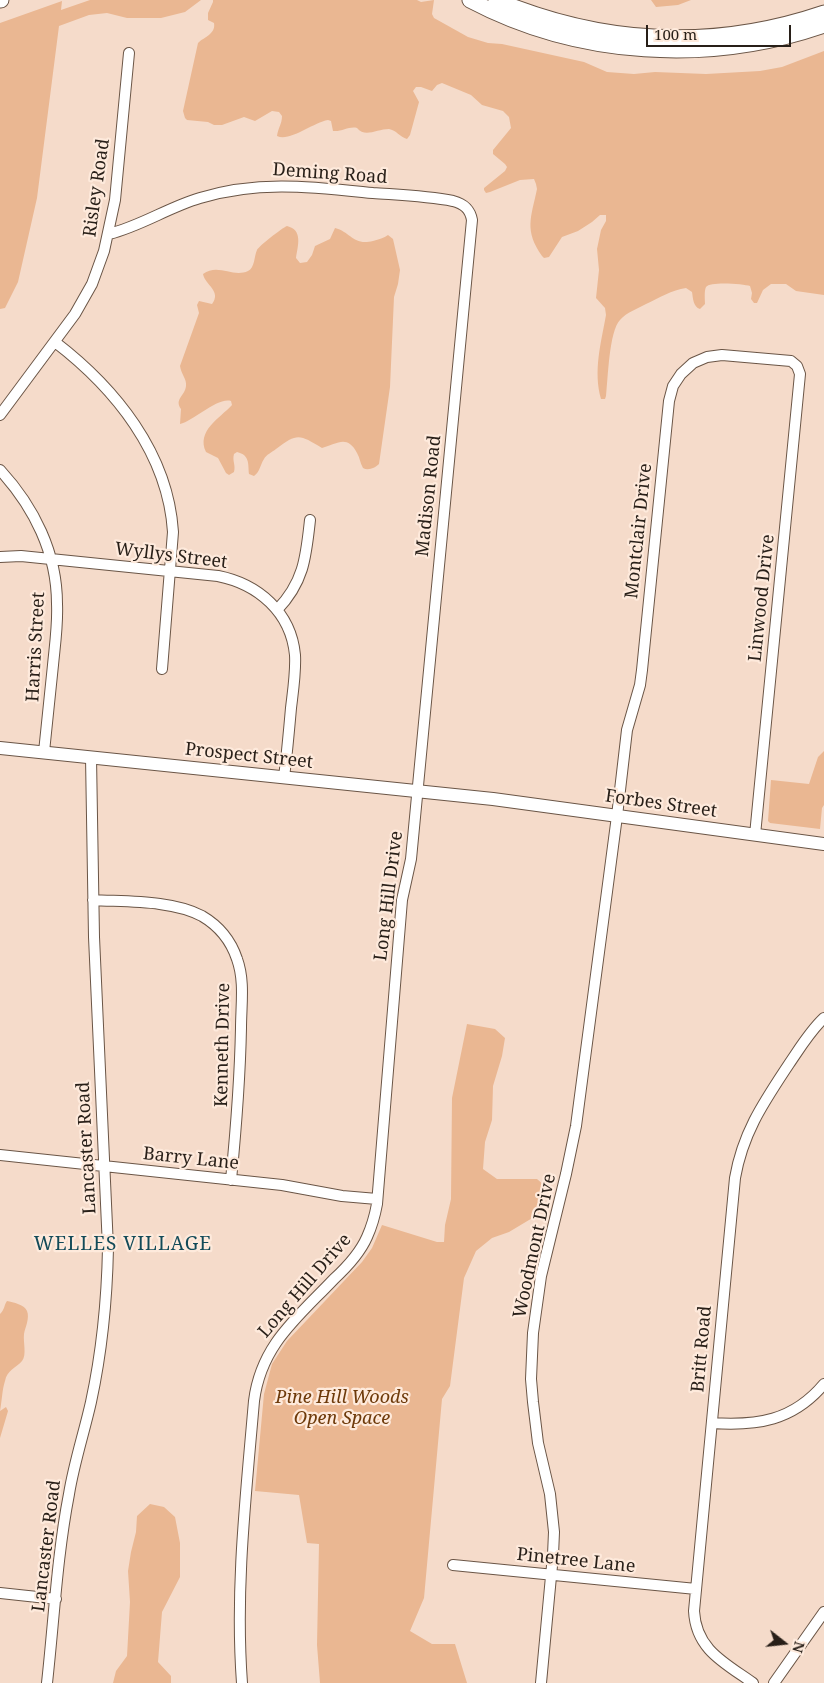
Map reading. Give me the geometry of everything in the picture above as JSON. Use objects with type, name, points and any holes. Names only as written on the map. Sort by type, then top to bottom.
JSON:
[{"type":"highway","points":[[470,0],[517,21],[555,34],[640,49],[684,50],[730,46],[787,36],[824,25]]},
{"type":"highway","points":[[496,0],[542,18],[594,31],[631,37],[660,39],[715,37],[754,32],[792,23],[824,12]]},
{"type":"main road","name":"Prospect Street","points":[[0,748],[493,799]]},
{"type":"main road","name":"Forbes Street","points":[[493,799],[824,844]]},
{"type":"street","name":"Risley Road","points":[[0,415],[75,314],[98,268],[109,234],[115,200],[129,53]]},
{"type":"street","name":"Deming Road","points":[[109,234],[126,230],[170,209],[200,198],[232,190],[272,186],[312,187],[448,200],[466,206]]},
{"type":"street","name":"Madison Road","points":[[417,791],[472,226],[471,215],[466,206]]},
{"type":"street","points":[[55,342],[85,367],[110,393],[136,428],[155,459],[166,487],[172,516],[173,539],[162,669]]},
{"type":"street","name":"Montclair Drive","points":[[617,816],[627,730],[640,685],[642,670],[668,409],[674,386],[681,374],[693,363],[715,355],[786,360],[797,366]]},
{"type":"street","name":"Linwood Drive","points":[[755,835],[800,374],[797,366]]},
{"type":"street","name":"Harris Street","points":[[0,470],[20,494],[42,532],[51,559],[56,587],[57,616],[44,752]]},
{"type":"street","points":[[277,610],[292,592],[301,574],[306,555],[310,520]]},
{"type":"street","name":"Wyllys Street","points":[[0,557],[20,556],[218,576],[236,580],[260,593],[277,610],[291,635],[295,661],[284,777]]},
{"type":"street","name":"Lancaster Road","points":[[47,1683],[68,1495],[91,1404],[102,1342],[107,1295],[108,1248],[93,900],[90,757]]},
{"type":"street","name":"Long Hill Drive","points":[[242,1683],[240,1572],[257,1380],[265,1359],[276,1340],[346,1268],[360,1248],[371,1227],[377,1199],[402,900],[410,859],[417,791]]},
{"type":"street","name":"Woodmont Drive","points":[[541,1683],[551,1574],[553,1515],[538,1443],[533,1402],[531,1364],[533,1333],[541,1276],[576,1126],[617,816]]},
{"type":"street","name":"Kenneth Drive","points":[[93,900],[163,905],[188,910],[202,916],[220,930],[234,950],[240,968],[242,987],[240,1090],[231,1180]]},
{"type":"street","name":"Britt Road","points":[[753,1683],[714,1654],[698,1633],[695,1618],[696,1589],[735,1178],[740,1154],[748,1131],[759,1110],[807,1038],[824,1018]]},
{"type":"street","name":"Barry Lane","points":[[0,1155],[303,1188],[342,1196],[377,1199]]},
{"type":"street","points":[[712,1423],[757,1423],[779,1417],[805,1402],[824,1384]]},
{"type":"street","name":"Pinetree Lane","points":[[453,1565],[696,1589]]},
{"type":"street","points":[[0,1593],[56,1599]]},
{"type":"street","points":[[774,1683],[824,1612]]},
{"type":"green space","points":[[90,0],[201,0],[185,12],[161,18],[127,18],[107,13],[89,15],[59,26],[37,198],[18,282],[5,308],[0,309],[0,23],[62,1],[61,10]]},
{"type":"green space","points":[[213,0],[417,0],[421,2],[434,0],[432,14],[434,18],[468,37],[488,43],[502,44],[584,62],[607,72],[706,74],[760,71],[782,67],[824,51],[824,295],[796,291],[786,284],[771,284],[763,290],[757,303],[754,303],[751,299],[750,286],[714,284],[706,287],[705,304],[700,309],[695,304],[692,292],[686,288],[666,294],[629,313],[616,326],[611,344],[606,396],[605,399],[601,399],[598,368],[606,315],[605,308],[596,298],[599,270],[597,249],[601,230],[606,221],[606,215],[600,215],[578,231],[562,237],[549,257],[544,258],[536,247],[530,224],[537,189],[534,179],[520,180],[486,193],[484,190],[507,167],[493,154],[493,150],[511,128],[509,117],[503,111],[482,105],[471,95],[442,83],[437,85],[432,91],[416,87],[413,91],[419,102],[410,135],[407,139],[389,129],[367,133],[357,128],[333,131],[331,121],[328,120],[295,134],[282,137],[277,136],[282,116],[279,112],[272,111],[255,121],[244,117],[222,125],[187,120],[183,111],[198,43],[211,33],[214,27],[214,23],[208,20],[208,13]]},
{"type":"green space","points":[[651,0],[691,0],[678,5],[656,7]]},
{"type":"green space","points":[[287,226],[292,228],[297,234],[296,258],[300,263],[307,262],[315,246],[330,239],[335,228],[361,242],[373,241],[388,235],[393,239],[400,270],[394,297],[390,387],[379,464],[371,469],[363,468],[353,447],[345,442],[322,448],[309,440],[299,437],[289,440],[268,455],[254,476],[249,474],[248,463],[244,455],[237,452],[234,454],[234,472],[229,475],[218,458],[206,452],[204,438],[216,420],[232,405],[231,401],[219,402],[192,419],[180,424],[181,409],[179,400],[186,383],[180,366],[199,313],[197,305],[199,301],[212,304],[215,299],[214,292],[203,274],[214,270],[237,273],[248,271],[252,267],[257,250]]},
{"type":"green space","points":[[824,751],[824,805],[820,829],[770,823],[768,821],[771,780],[809,784],[818,757]]},
{"type":"green space","name":"Pine Hill Woods Open Space","points":[[467,1024],[495,1029],[505,1038],[493,1086],[492,1120],[485,1142],[483,1169],[497,1179],[537,1179],[544,1185],[544,1196],[539,1214],[509,1232],[492,1238],[476,1251],[464,1278],[450,1386],[442,1399],[424,1598],[410,1631],[432,1644],[455,1644],[467,1683],[320,1683],[317,1645],[319,1544],[307,1543],[299,1495],[255,1491],[264,1394],[272,1364],[287,1341],[362,1262],[372,1248],[382,1225],[437,1242],[444,1242],[445,1225],[451,1199],[452,1098]]},
{"type":"green space","points":[[7,1301],[24,1307],[28,1317],[24,1334],[25,1352],[22,1361],[6,1377],[0,1411],[0,1314]]},
{"type":"green space","points":[[6,1407],[8,1411],[0,1438],[0,1411]]},
{"type":"green space","points":[[150,1504],[164,1507],[175,1517],[180,1543],[180,1577],[162,1612],[158,1662],[171,1676],[171,1683],[113,1683],[116,1671],[127,1656],[130,1602],[128,1571],[136,1532],[137,1516]]},
{"type":"district","name":"WELLES VILLAGE","points":[[123,1245]]}]
